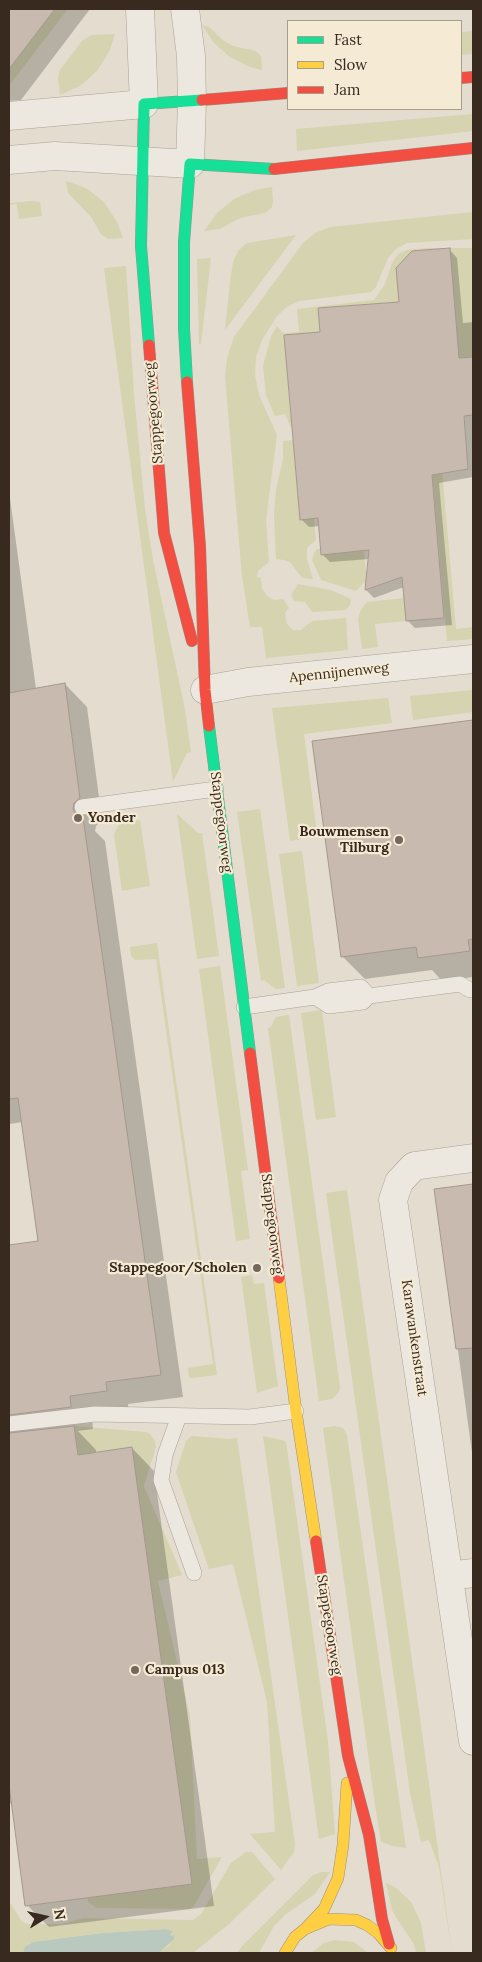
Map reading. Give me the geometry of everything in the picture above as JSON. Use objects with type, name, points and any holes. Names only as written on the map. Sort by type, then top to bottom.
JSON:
[{"type":"street","name":"Stappegoorweg","points":[[140,9],[144,104],[141,253],[164,533],[205,690]]},
{"type":"street","name":"Stappegoorweg","points":[[185,9],[192,56],[192,101],[190,164],[184,242],[184,328],[191,447],[200,546],[205,690],[296,1411],[348,1756],[369,1835],[382,1919],[391,1948]]},
{"type":"street","points":[[9,116],[287,93]]},
{"type":"street","points":[[9,160],[55,156],[281,169],[473,148]]},
{"type":"street","name":"Apennijnenweg","points":[[205,690],[248,682],[473,659]]},
{"type":"street","name":"Karawankenstraat","points":[[473,1158],[414,1166],[399,1182],[393,1200],[461,1574],[473,1741]]},
{"type":"street","name":"Stappegoorweg","points":[[285,1952],[295,1937],[324,1909],[338,1878],[344,1845],[348,1756]]},
{"type":"street","points":[[305,1929],[316,1922],[329,1919],[356,1920],[378,1933],[391,1948]]},
{"type":"lane","points":[[82,807],[216,789]]},
{"type":"lane","points":[[244,1007],[315,997],[328,991],[361,987],[369,996],[460,984],[473,990]]},
{"type":"lane","points":[[9,1424],[95,1414],[250,1417],[296,1411]]},
{"type":"lane","points":[[179,1416],[164,1455],[161,1480],[194,1572]]},
{"type":"shaded area","points":[[54,9],[68,9],[9,86],[9,69]]},
{"type":"shaded area","points":[[202,25],[209,27],[224,41],[233,46],[256,51],[261,56],[262,70],[250,67],[230,57],[214,43]]},
{"type":"shaded area","points":[[473,31],[473,54],[462,55],[462,32]]},
{"type":"shaded area","points":[[115,34],[109,52],[97,71],[80,86],[60,95],[58,78],[60,70],[82,41],[91,35]]},
{"type":"shaded area","points":[[473,114],[473,131],[297,151],[296,129]]},
{"type":"shaded area","points":[[66,181],[86,188],[104,202],[117,222],[123,238],[108,239],[101,234],[91,217],[68,193]]},
{"type":"shaded area","points":[[272,187],[272,207],[265,213],[240,218],[220,229],[204,231],[217,213],[234,199],[255,190]]},
{"type":"shaded area","points":[[40,202],[42,216],[19,219],[17,204],[9,205],[9,203]]},
{"type":"shaded area","points":[[473,212],[473,239],[407,243],[396,249],[388,258],[376,287],[371,292],[299,301],[287,307],[277,316],[262,340],[256,357],[255,375],[259,395],[277,435],[266,520],[269,562],[258,571],[257,577],[261,578],[262,588],[267,596],[274,600],[283,599],[289,608],[285,613],[287,624],[293,630],[301,630],[312,621],[346,618],[348,650],[266,658],[262,627],[250,627],[242,576],[225,377],[227,358],[234,337],[303,243],[315,233],[330,227]]},
{"type":"shaded area","points":[[296,235],[225,330],[233,262],[238,251],[247,243]]},
{"type":"shaded area","points":[[449,248],[411,251],[412,260],[399,302],[318,308],[320,332],[284,335],[292,430],[285,414],[275,416],[266,395],[263,366],[271,336],[277,326],[283,333],[299,332],[297,309],[374,300],[385,284],[392,263],[398,254],[407,250]]},
{"type":"shaded area","points":[[449,248],[473,248],[473,357],[459,358]]},
{"type":"shaded area","points":[[211,258],[201,344],[199,344],[197,259]]},
{"type":"shaded area","points":[[126,266],[134,394],[145,509],[153,560],[185,709],[191,752],[187,753],[173,782],[104,268]]},
{"type":"shaded area","points":[[293,440],[300,519],[314,519],[316,540],[307,548],[307,559],[313,579],[302,578],[290,562],[276,559],[274,514],[276,489],[283,460],[283,441]]},
{"type":"shaded area","points":[[442,470],[456,629],[473,627],[473,639],[447,641],[432,471]]},
{"type":"shaded area","points":[[317,549],[320,549],[321,554],[364,551],[366,571],[368,573],[366,581],[356,591],[321,580],[312,560]]},
{"type":"shaded area","points":[[298,584],[331,590],[349,598],[351,600],[350,605],[346,610],[312,612],[305,602],[294,601],[291,595]]},
{"type":"shaded area","points":[[404,598],[406,621],[375,624],[378,647],[362,649],[358,619],[361,609],[367,602]]},
{"type":"shaded area","points":[[473,690],[473,712],[413,720],[410,696]]},
{"type":"shaded area","points":[[388,698],[392,723],[304,734],[317,834],[301,836],[301,839],[290,841],[272,708]]},
{"type":"shaded area","points":[[260,809],[285,988],[276,989],[264,980],[261,981],[237,812]]},
{"type":"shaded area","points":[[177,814],[198,833],[202,833],[219,956],[197,959]]},
{"type":"shaded area","points":[[140,820],[150,886],[122,891],[114,834],[122,823]]},
{"type":"shaded area","points":[[302,851],[319,983],[297,986],[279,854]]},
{"type":"shaded area","points":[[157,943],[217,1375],[192,1378],[189,1378],[188,1368],[213,1364],[156,959],[135,960],[131,956],[130,947]]},
{"type":"shaded area","points":[[220,966],[248,1170],[241,1171],[250,1239],[236,1241],[199,969]]},
{"type":"shaded area","points":[[322,1010],[336,1117],[316,1120],[301,1013]]},
{"type":"shaded area","points":[[289,1015],[340,1387],[339,1392],[332,1399],[319,1401],[268,1028],[271,1027],[276,1017]]},
{"type":"shaded area","points":[[347,1190],[452,1953],[439,1867],[429,1840],[421,1842],[410,1793],[326,1193]]},
{"type":"shaded area","points":[[252,1275],[254,1284],[264,1283],[278,1386],[257,1393],[241,1277]]},
{"type":"shaded area","points":[[74,1426],[146,1432],[155,1441],[156,1447],[144,1486],[182,1575],[158,1581],[190,1716],[197,1859],[222,1857],[194,1906],[190,1909],[96,1908],[88,1902],[88,1897],[192,1883],[132,1447],[78,1455]]},
{"type":"shaded area","points":[[335,1426],[343,1428],[347,1435],[406,1848],[381,1842],[323,1428]]},
{"type":"shaded area","points":[[193,1436],[237,1438],[295,1844],[294,1852],[281,1870],[250,1834],[275,1832],[267,1702],[233,1564],[209,1569],[176,1472],[186,1441]]},
{"type":"shaded area","points":[[263,1436],[286,1441],[328,1741],[335,1834],[319,1839]]},
{"type":"shaded area","points":[[246,1852],[252,1852],[275,1879],[229,1924],[193,1953],[159,1953],[169,1945],[174,1935],[171,1936],[166,1929],[103,1933],[33,1942],[29,1944],[23,1953],[9,1953],[9,1903],[22,1922],[28,1924],[61,1924],[84,1918],[193,1920],[201,1914],[231,1863]]},
{"type":"shaded area","points":[[321,1872],[330,1872],[315,1894],[285,1915],[274,1926],[259,1953],[237,1953],[312,1876]]},
{"type":"shaded area","points":[[386,1883],[395,1887],[411,1902],[421,1923],[426,1953],[416,1953],[414,1944],[392,1910]]},
{"type":"shaded area","points":[[166,1929],[173,1932],[170,1934],[171,1936],[174,1935],[174,1939],[159,1953],[23,1953],[25,1947],[33,1942],[103,1933]]},
{"type":"shaded area","points":[[334,1940],[354,1942],[368,1953],[311,1953],[324,1943]]},
{"type":"building","points":[[9,9],[55,9],[9,69]]},
{"type":"building","points":[[450,248],[459,358],[473,357],[473,415],[464,416],[468,469],[432,475],[444,618],[406,621],[402,577],[365,590],[369,550],[321,555],[318,518],[300,520],[284,335],[320,332],[318,308],[399,302],[396,268],[412,251]]},
{"type":"building","points":[[65,683],[80,798],[74,803],[73,809],[75,813],[83,817],[161,1375],[106,1382],[107,1391],[70,1396],[71,1407],[9,1415],[9,1245],[38,1241],[18,1098],[9,1099],[9,693]]},
{"type":"building","name":"Bouwmensen Tilburg","points":[[473,720],[473,939],[468,940],[470,951],[418,958],[416,947],[341,957],[312,741]]},
{"type":"building","points":[[473,1184],[473,1348],[456,1349],[434,1189]]},
{"type":"building","points":[[74,1426],[78,1455],[132,1447],[192,1884],[25,1906],[9,1785],[9,1433]]},
{"type":"traffic: fast","points":[[149,345],[141,246],[144,104],[202,100]]},
{"type":"traffic: fast","points":[[187,382],[184,328],[184,242],[190,164],[274,169]]},
{"type":"traffic: fast","points":[[209,726],[250,1053]]},
{"type":"traffic: slow","points":[[279,1278],[296,1411],[316,1541]]},
{"type":"traffic: slow","points":[[305,1929],[324,1909],[338,1878],[343,1845],[347,1783]]},
{"type":"traffic: slow","points":[[285,1953],[295,1937],[305,1929],[329,1919],[356,1920],[367,1925],[378,1933],[391,1948]]},
{"type":"traffic: jam","points":[[462,78],[473,77]]},
{"type":"traffic: jam","points":[[202,100],[287,93]]},
{"type":"traffic: jam","points":[[274,169],[473,148]]},
{"type":"traffic: jam","points":[[149,345],[164,533],[192,641]]},
{"type":"traffic: jam","points":[[187,382],[200,546],[205,690],[209,726]]},
{"type":"traffic: jam","points":[[250,1053],[279,1278]]},
{"type":"traffic: jam","points":[[316,1541],[348,1756],[369,1835],[382,1919],[389,1944]]},
{"type":"place","name":"Yonder","points":[[78,818]]},
{"type":"place","name":"Bouwmensen Tilburg","points":[[399,840]]},
{"type":"place","name":"Stappegoor/Scholen","points":[[257,1268]]},
{"type":"place","name":"Campus 013","points":[[135,1670]]}]
